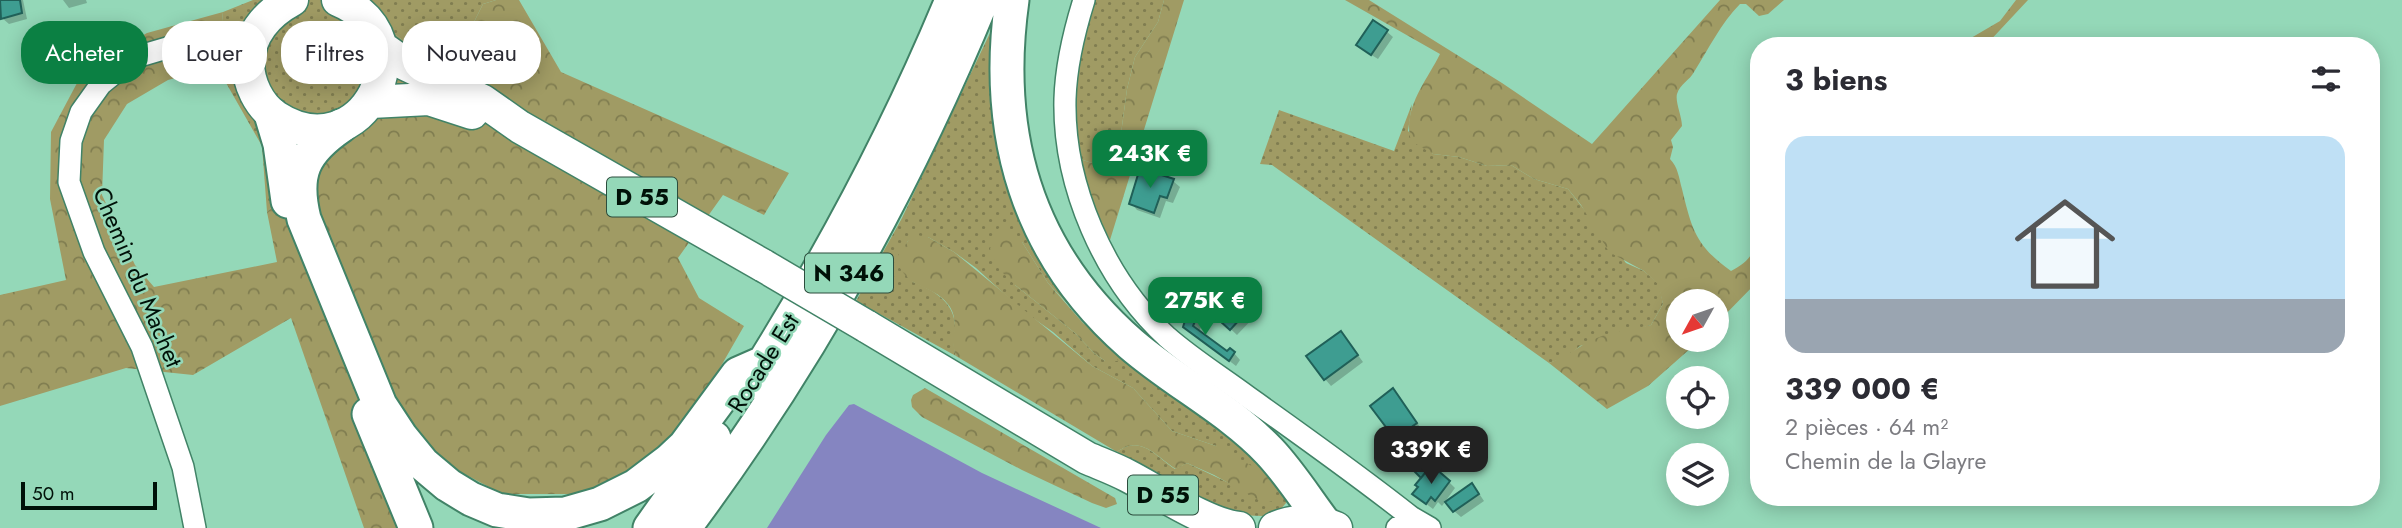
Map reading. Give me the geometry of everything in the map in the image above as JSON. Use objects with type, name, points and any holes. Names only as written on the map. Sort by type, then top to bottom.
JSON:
[{"type":"highway","name":"Rocade Est","points":[[650,528],[729,418],[826,260],[895,129],[952,0]]},
{"type":"highway","name":"Rocade Est","points":[[684,528],[750,434],[811,339],[877,223],[921,140],[982,0]]},
{"type":"highway","points":[[1012,0],[1007,45],[1006,88],[1009,123],[1025,189],[1055,252],[1077,285],[1103,316],[1132,344],[1246,430],[1270,452],[1330,525]]},
{"type":"highway","points":[[271,114],[280,144],[293,225],[416,528]]},
{"type":"highway","points":[[341,126],[319,141],[300,174],[300,201],[304,219],[380,405],[423,464],[471,499],[498,510],[529,515],[565,513],[600,504],[636,486],[669,461],[685,446],[738,374],[763,363]]},
{"type":"main road","points":[[264,21],[273,11],[292,0]]},
{"type":"main road","points":[[345,2],[368,21]]},
{"type":"main road","name":"D 55","points":[[388,52],[405,64],[483,101],[520,127],[866,326],[1087,458],[1124,474],[1193,511],[1239,528]]},
{"type":"main road","points":[[251,84],[259,100],[271,114],[304,130],[323,131],[358,117],[371,102],[380,84]]},
{"type":"main road","name":"D 55","points":[[371,102],[429,99],[520,127]]},
{"type":"main road","name":"D 55","points":[[1087,458],[1120,486],[1184,528]]},
{"type":"main road","points":[[1275,528],[1305,520],[1330,525]]},
{"type":"street","points":[[1084,0],[1068,64],[1065,99],[1067,139],[1079,194],[1091,227],[1111,265],[1138,304],[1172,341],[1404,522],[1430,528]]},
{"type":"street","name":"Chemin du Machet","points":[[162,49],[133,58],[94,93],[81,112],[71,141],[69,182],[94,252],[142,347],[183,467],[195,528]]},
{"type":"green space","points":[[253,0],[496,0],[483,4],[474,21],[402,21],[402,36],[396,35],[402,40],[402,84],[436,84],[424,108],[320,154],[267,212],[262,146],[227,84],[267,84],[267,21],[222,21],[223,12]]},
{"type":"green space","points":[[496,0],[519,0],[531,21],[474,21],[483,4]]},
{"type":"green space","points":[[1092,0],[1164,0],[1158,22],[1135,57],[1127,89],[1116,171],[1077,158],[1074,119],[1076,64]]},
{"type":"green space","points":[[1164,0],[1184,0],[1110,240],[1092,205],[1077,158],[1116,171],[1127,89],[1135,57],[1158,22]]},
{"type":"green space","points":[[1345,0],[1369,0],[1502,83],[1592,144],[1720,0],[1784,0],[1768,14],[1759,16],[1746,4],[1740,4],[1733,11],[1692,75],[1678,91],[1677,101],[1682,126],[1671,140],[1673,147],[1670,159],[1678,173],[1697,236],[1710,253],[1731,271],[1750,255],[1750,289],[1729,311],[1729,289],[1666,289],[1666,352],[1686,352],[1671,366],[1666,366],[1666,370],[1648,386],[1607,409],[1549,363],[1603,336],[1651,325],[1663,304],[1658,284],[1644,271],[1609,252],[1581,205],[1568,189],[1534,179],[1511,165],[1487,166],[1459,157],[1433,154],[1411,141],[1410,118],[1422,85],[1440,54]]},
{"type":"green space","points":[[2016,0],[2028,0],[1993,37],[1973,37],[2000,21]]},
{"type":"green space","points":[[223,12],[222,21],[190,21]]},
{"type":"green space","points":[[162,29],[162,84],[127,104],[104,140],[102,195],[135,265],[154,287],[277,262],[267,212],[320,154],[425,84],[541,84],[541,38],[561,72],[789,173],[764,215],[723,195],[678,258],[699,298],[744,326],[694,413],[631,477],[572,494],[502,494],[442,462],[366,444],[397,528],[364,528],[291,318],[193,375],[126,368],[0,406],[0,295],[66,280],[50,199],[51,132],[76,84],[148,84],[148,33]]},
{"type":"green space","points":[[990,33],[998,35],[1020,211],[1244,444],[1288,494],[1286,503],[1280,510],[1263,516],[1231,515],[1117,452],[1133,445],[1141,446],[1175,469],[1187,463],[1231,484],[1216,446],[1172,431],[1133,388],[1092,366],[1053,332],[1023,311],[976,268],[928,237],[908,241],[902,253],[913,282],[936,294],[952,312],[956,356],[856,301],[902,218]],"holes":[[[1022,242],[1048,283],[1092,330],[1105,361],[1015,285]]]},
{"type":"green space","points":[[1412,104],[1408,131],[1433,154],[1459,157],[1487,166],[1511,165],[1534,179],[1568,189],[1626,263],[1644,271],[1659,284],[1663,304],[1651,325],[1580,346],[1567,357],[1549,363],[1272,165],[1260,164],[1279,110],[1394,151]]},
{"type":"green space","points":[[1002,225],[1022,242],[1048,283],[1083,323],[1111,344],[1118,361],[1105,361],[1094,353],[1075,333],[999,269],[990,249],[995,232]]},
{"type":"green space","points":[[916,235],[928,237],[954,252],[1092,366],[1133,388],[1172,431],[1216,446],[1268,475],[1277,490],[1273,501],[1264,503],[1187,463],[1176,469],[1141,446],[1133,445],[1117,452],[956,356],[954,319],[950,307],[938,295],[910,280],[895,260],[908,241]]},
{"type":"green space","points":[[925,388],[1115,498],[1117,504],[1106,508],[1092,503],[1022,470],[922,417],[912,407],[911,400],[913,395]]},
{"type":"water","points":[[854,404],[982,473],[1101,528],[767,528],[826,435],[849,405]]},
{"type":"building","points":[[0,0],[20,0],[22,13],[1,19]]},
{"type":"building","points":[[1373,20],[1388,30],[1371,55],[1356,45]]},
{"type":"building","points":[[1140,168],[1174,179],[1167,198],[1160,196],[1154,213],[1129,204]]},
{"type":"building","points":[[1228,291],[1251,307],[1230,330],[1210,312]]},
{"type":"building","points":[[1188,311],[1198,314],[1193,326],[1227,351],[1230,348],[1235,352],[1229,361],[1183,327]]},
{"type":"building","points":[[1341,331],[1358,355],[1324,380],[1306,356]]},
{"type":"building","points":[[1393,388],[1417,423],[1395,439],[1370,406]]},
{"type":"building","points":[[1423,462],[1429,468],[1421,478],[1415,472]]},
{"type":"building","points":[[1429,468],[1433,471],[1435,468],[1450,481],[1435,501],[1431,497],[1426,504],[1412,494],[1418,487],[1415,485]]},
{"type":"building","points":[[1472,483],[1479,494],[1453,512],[1445,502]]}]
